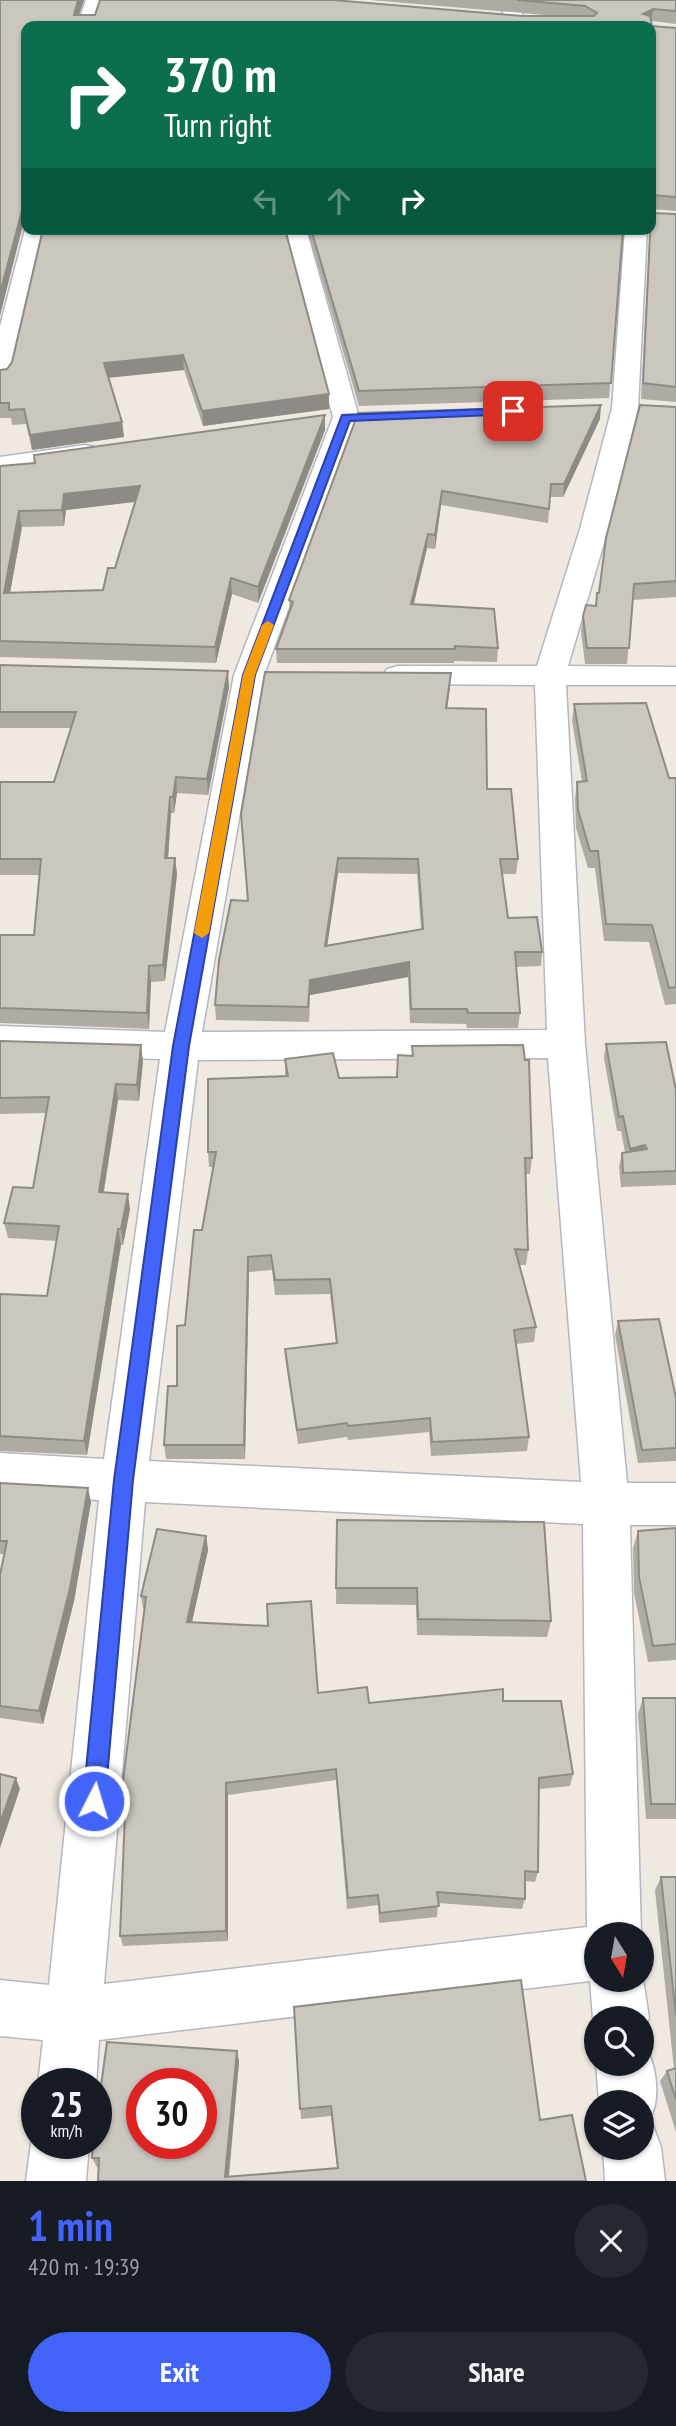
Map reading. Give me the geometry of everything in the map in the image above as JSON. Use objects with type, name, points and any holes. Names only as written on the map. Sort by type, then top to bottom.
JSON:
[{"type":"street","points":[[88,21],[95,0]]},
{"type":"street","points":[[505,0],[518,21]]},
{"type":"street","points":[[69,2068],[124,1480],[181,1046],[249,675],[346,418],[297,235]]},
{"type":"street","points":[[614,1922],[606,1504],[566,1044],[550,675],[594,529],[624,409],[636,235]]},
{"type":"street","points":[[0,376],[25,240]]},
{"type":"street","points":[[0,465],[111,450]]},
{"type":"street","points":[[372,675],[676,676]]},
{"type":"street","points":[[0,1040],[181,1046],[566,1044]]},
{"type":"street","points":[[0,1474],[606,1504],[676,1504]]},
{"type":"street","points":[[0,2008],[75,2015],[584,1955]]},
{"type":"street","points":[[56,2181],[58,2159]]},
{"type":"street","points":[[633,2160],[635,2181]]},
{"type":"building","points":[[0,0],[78,0],[74,15],[95,15],[100,0],[333,0],[523,16],[594,16],[597,13],[585,6],[517,0],[676,0],[676,11],[653,9],[643,14],[650,16],[651,21],[21,21],[21,215],[0,293]]},
{"type":"building","points":[[656,26],[676,28],[676,197],[656,195]]},
{"type":"building","points":[[656,213],[676,214],[676,387],[643,383],[650,235],[656,235]]},
{"type":"building","points":[[42,235],[287,235],[329,394],[202,411],[183,355],[104,363],[122,422],[30,435],[24,409],[9,410],[9,403],[0,403],[0,370],[7,369],[12,362]]},
{"type":"building","points":[[313,235],[623,235],[611,383],[359,391]]},
{"type":"building","points":[[601,405],[564,484],[551,484],[549,509],[442,491],[435,535],[428,534],[411,604],[494,609],[498,648],[455,646],[455,649],[276,649],[293,602],[289,600],[358,413]]},
{"type":"building","points":[[640,405],[676,407],[676,581],[634,584],[629,648],[587,648],[583,616],[586,605],[596,606],[606,538]]},
{"type":"building","points":[[325,415],[258,587],[231,578],[215,647],[0,641],[0,466],[35,463],[34,455]],"holes":[[[140,486],[115,568],[108,568],[103,590],[4,593],[19,511],[62,510],[64,494]]]},
{"type":"building","points":[[0,665],[228,671],[207,779],[176,777],[173,797],[170,797],[165,858],[175,858],[163,965],[149,966],[147,1013],[0,1008],[0,935],[34,935],[41,859],[0,859],[0,782],[54,782],[76,712],[0,712]]},
{"type":"building","points":[[265,672],[451,673],[446,708],[486,709],[487,789],[511,789],[518,859],[500,859],[508,918],[537,917],[542,952],[515,952],[520,1013],[411,1009],[409,962],[310,980],[308,1007],[215,1005],[219,960],[231,900],[248,901],[241,814]],"holes":[[[338,858],[418,859],[423,929],[325,946]]]},
{"type":"building","points":[[646,703],[669,778],[676,778],[676,987],[669,988],[652,925],[606,924],[598,851],[590,851],[578,810],[577,782],[587,781],[574,704]]},
{"type":"building","points":[[0,1041],[141,1045],[137,1085],[116,1084],[99,1192],[128,1194],[121,1229],[118,1229],[84,1441],[0,1436],[0,1294],[47,1296],[59,1226],[4,1223],[13,1187],[33,1188],[49,1097],[0,1098]]},
{"type":"building","points":[[666,1042],[676,1090],[676,1171],[623,1173],[622,1153],[647,1149],[645,1145],[630,1149],[623,1116],[619,1117],[606,1044]]},
{"type":"building","points":[[523,1045],[525,1060],[529,1060],[532,1158],[525,1158],[528,1250],[515,1249],[536,1327],[514,1330],[529,1437],[432,1442],[430,1418],[348,1426],[347,1423],[297,1430],[285,1349],[337,1343],[330,1279],[275,1280],[271,1255],[248,1257],[244,1445],[164,1445],[168,1386],[177,1386],[177,1326],[185,1325],[194,1230],[202,1230],[216,1152],[208,1152],[208,1079],[288,1076],[285,1059],[333,1053],[339,1078],[397,1077],[398,1055],[413,1056],[412,1046]]},
{"type":"building","points":[[659,1319],[676,1398],[676,1448],[642,1450],[618,1321]]},
{"type":"building","points":[[0,1483],[88,1488],[70,1588],[39,1711],[0,1706],[0,1575],[7,1541],[0,1541]]},
{"type":"building","points":[[337,1520],[544,1522],[551,1621],[418,1619],[417,1588],[336,1588]]},
{"type":"building","points":[[676,1528],[676,1644],[653,1646],[639,1577],[638,1531]]},
{"type":"building","points":[[157,1529],[206,1536],[187,1622],[268,1626],[267,1604],[311,1601],[318,1693],[367,1687],[369,1703],[503,1689],[503,1701],[561,1701],[573,1774],[539,1778],[538,1872],[525,1871],[525,1899],[437,1892],[439,1906],[380,1913],[378,1895],[348,1898],[336,1769],[226,1783],[226,1931],[120,1936],[126,1789],[122,1789],[146,1597],[141,1596]]},
{"type":"building","points":[[643,1698],[676,1698],[676,1804],[651,1804]]},
{"type":"building","points":[[0,1774],[16,1778],[0,1823]]},
{"type":"building","points":[[661,1877],[676,1877],[676,2016]]},
{"type":"building","points":[[521,1980],[540,2120],[572,2115],[586,2181],[98,2181],[99,2159],[112,2159],[112,2068],[103,2068],[107,2042],[237,2051],[225,2177],[338,2168],[331,2106],[300,2109],[294,2007]]},
{"type":"building","points":[[676,2068],[676,2100],[667,2071]]},
{"type":"slow traffic","points":[[202,933],[249,675],[268,625]]},
{"type":"route","points":[[94,1801],[124,1480],[181,1046],[249,675],[346,418],[513,411]]}]
